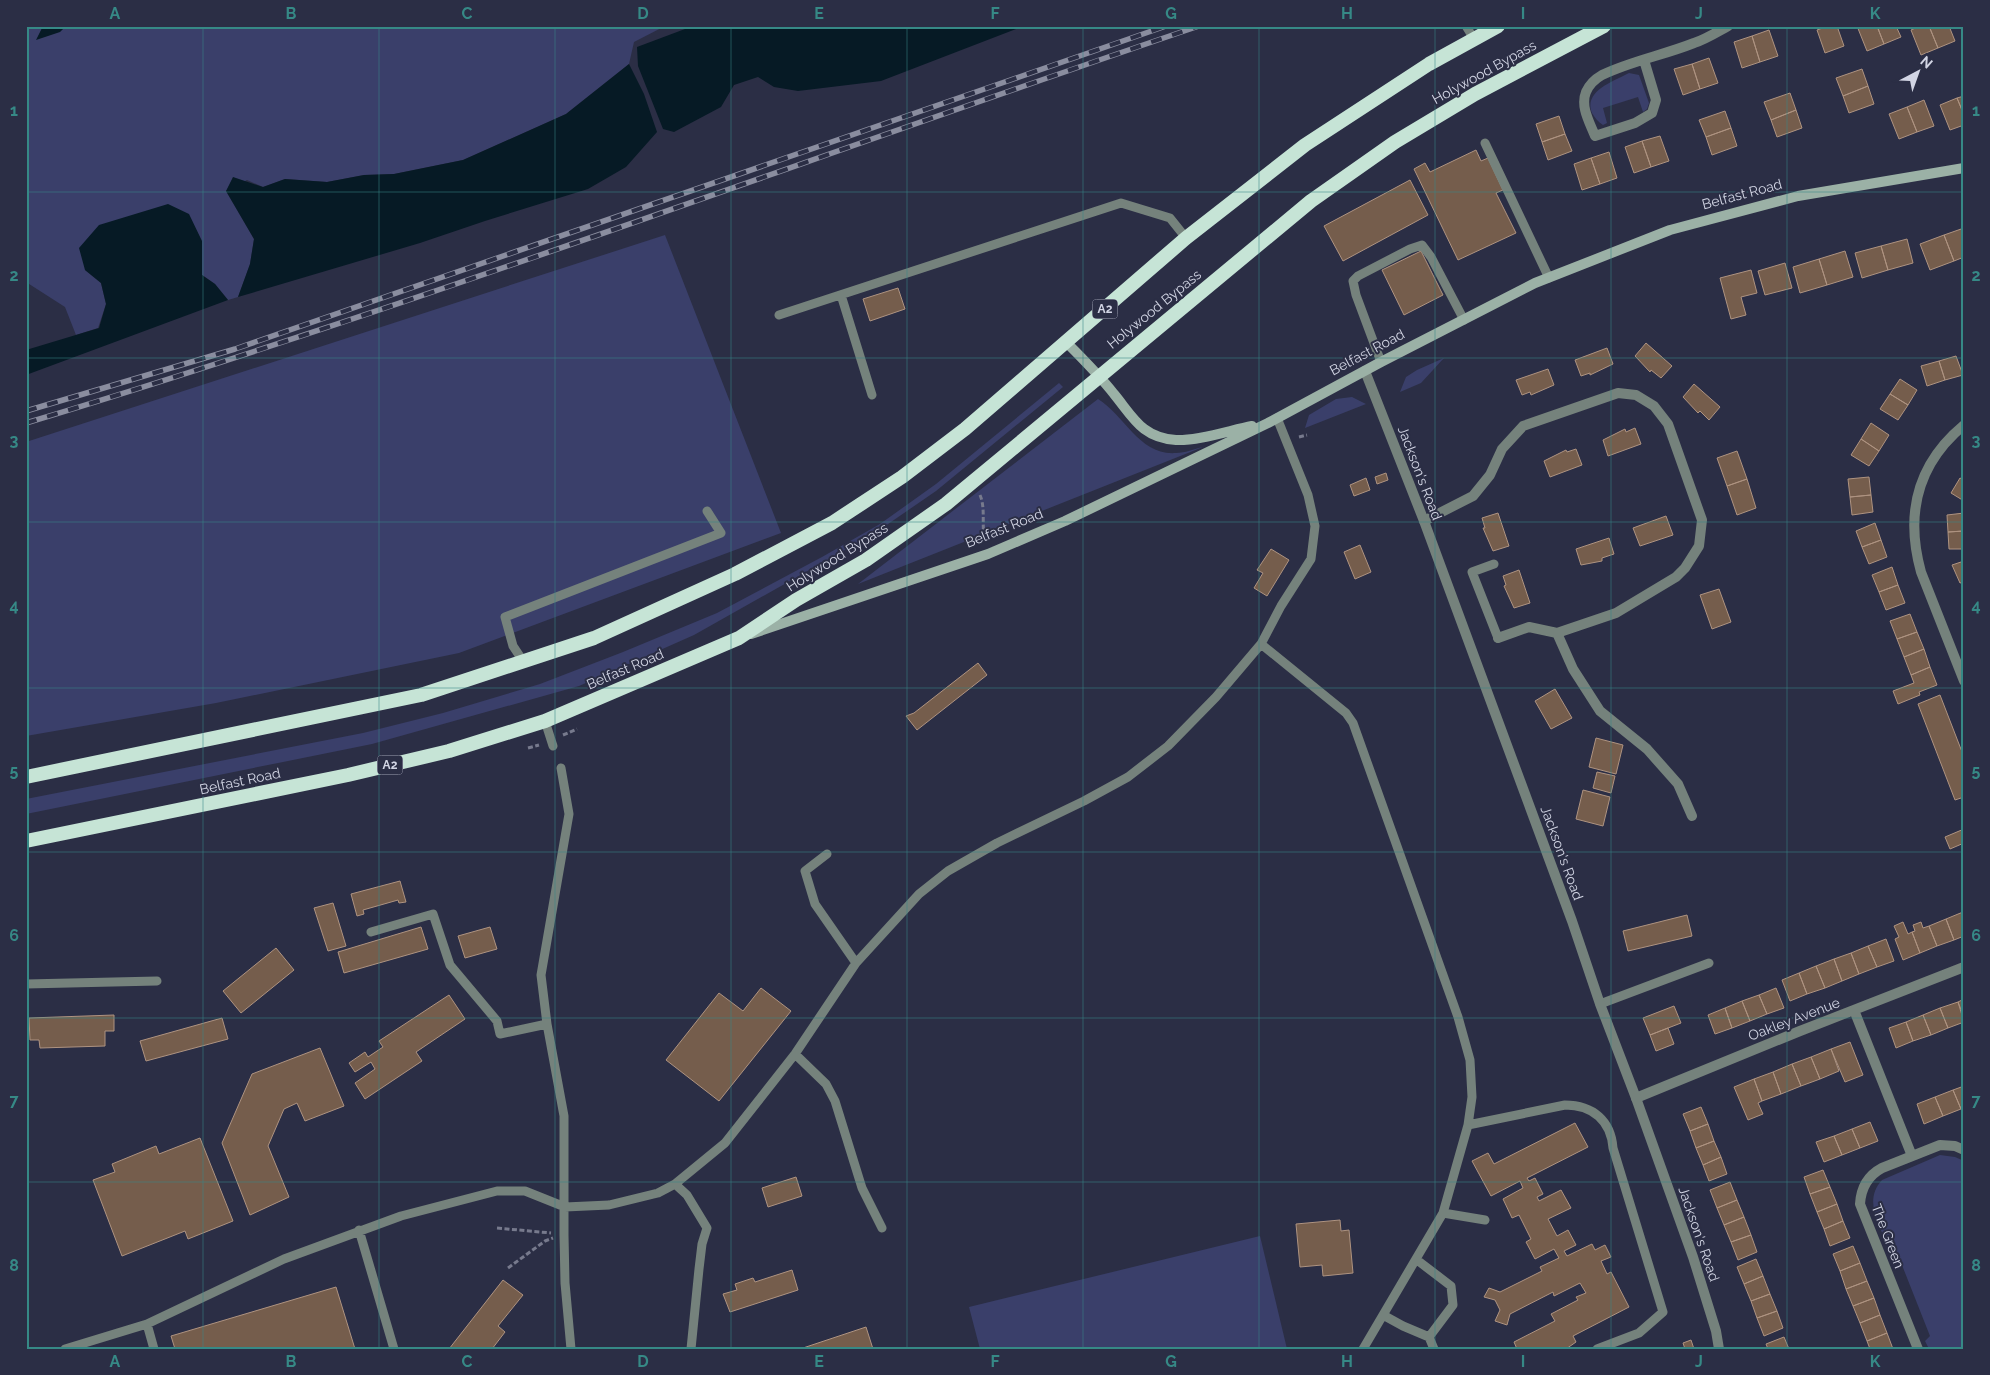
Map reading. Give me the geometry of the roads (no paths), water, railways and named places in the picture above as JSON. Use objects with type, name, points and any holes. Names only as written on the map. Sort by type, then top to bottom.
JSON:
[{"type":"highway","name":"A2","points":[[26,777],[421,695],[594,638],[710,586],[832,524],[902,477],[965,429],[1067,343],[1186,238],[1305,145],[1429,64],[1498,26]]},
{"type":"highway","name":"Holywood Bypass","points":[[739,638],[796,600],[866,560],[946,504],[1311,201],[1388,147],[1475,94],[1604,26]]},
{"type":"highway","name":"Belfast Road","points":[[26,841],[348,775],[449,751],[545,721],[739,638]]},
{"type":"main road","name":"Belfast Road","points":[[739,638],[988,554],[1065,521],[1272,420],[1549,278],[1670,230],[1798,196],[1964,168]]},
{"type":"main road","points":[[1067,343],[1098,376],[1136,422],[1157,436],[1168,439],[1184,439],[1272,420]]},
{"type":"street","points":[[1644,60],[1656,100],[1652,113],[1635,123],[1595,136],[1585,108],[1586,93],[1589,86],[1601,76],[1644,60],[1695,43],[1728,26]]},
{"type":"street","name":"Jackson's Road","points":[[1365,371],[1424,521],[1552,865],[1600,1004],[1693,1257],[1719,1349]]},
{"type":"street","points":[[1424,521],[1473,496],[1490,475],[1502,449],[1522,426],[1618,393],[1636,395],[1654,406],[1668,424],[1702,520],[1698,546],[1689,563],[1676,577],[1616,613],[1557,633],[1529,627],[1498,638]]},
{"type":"street","points":[[1964,425],[1951,436],[1928,466],[1921,483],[1913,519],[1916,555],[1921,572],[1964,681]]},
{"type":"street","points":[[1557,633],[1573,669],[1600,711],[1647,749],[1678,784],[1692,816]]},
{"type":"street","name":"Oakley Avenue","points":[[1636,1098],[1964,967]]},
{"type":"street","points":[[1854,1010],[1912,1156]]},
{"type":"street","name":"The Green","points":[[1918,1349],[1860,1204],[1862,1189],[1870,1176],[1882,1168],[1940,1145],[1956,1146],[1964,1150]]},
{"type":"lane","points":[[1466,26],[1474,39]]},
{"type":"lane","points":[[1484,143],[1549,278]]},
{"type":"lane","points":[[779,315],[1121,203],[1170,218],[1186,238]]},
{"type":"lane","points":[[1382,362],[1356,295],[1353,281],[1358,276],[1410,249],[1422,245],[1431,257],[1464,320]]},
{"type":"lane","points":[[841,295],[872,395]]},
{"type":"lane","points":[[65,1349],[147,1324],[284,1259],[401,1216],[497,1191],[525,1191],[565,1207],[609,1205],[658,1193],[675,1184],[725,1143],[795,1054],[856,963],[918,894],[948,871],[997,842],[1084,801],[1135,772],[1168,746],[1216,697],[1260,644],[1281,606],[1311,559],[1315,526],[1308,495],[1272,420]]},
{"type":"lane","points":[[523,661],[514,646],[505,617],[722,533],[707,511]]},
{"type":"lane","points":[[1494,564],[1472,572],[1498,638]]},
{"type":"lane","points":[[1260,644],[1346,713],[1353,723],[1458,1017],[1470,1060],[1472,1097],[1468,1125],[1443,1213],[1364,1349]]},
{"type":"lane","points":[[545,721],[553,746]]},
{"type":"lane","points":[[561,768],[569,814],[541,975],[547,1024],[564,1116],[565,1283],[571,1349]]},
{"type":"lane","points":[[827,854],[805,871],[816,904],[856,963]]},
{"type":"lane","points":[[371,932],[433,914],[450,965],[497,1021],[500,1034],[547,1024]]},
{"type":"lane","points":[[1600,1004],[1709,963]]},
{"type":"lane","points":[[26,984],[157,981]]},
{"type":"lane","points":[[795,1054],[826,1084],[835,1101],[862,1188],[882,1228]]},
{"type":"lane","points":[[1468,1125],[1566,1105],[1583,1106],[1605,1122],[1613,1139],[1614,1148],[1663,1312],[1639,1333],[1598,1349]]},
{"type":"lane","points":[[675,1184],[687,1195],[707,1228],[702,1244],[691,1349]]},
{"type":"lane","points":[[1443,1213],[1485,1220]]},
{"type":"lane","points":[[359,1230],[394,1349]]},
{"type":"lane","points":[[1416,1260],[1451,1286],[1454,1306],[1429,1337]]},
{"type":"lane","points":[[1383,1315],[1429,1337],[1434,1349]]},
{"type":"lane","points":[[147,1324],[154,1349]]},
{"type":"railway","points":[[26,411],[235,349],[1166,26]]},
{"type":"railway","points":[[26,423],[174,377],[468,280],[1199,26]]}]
